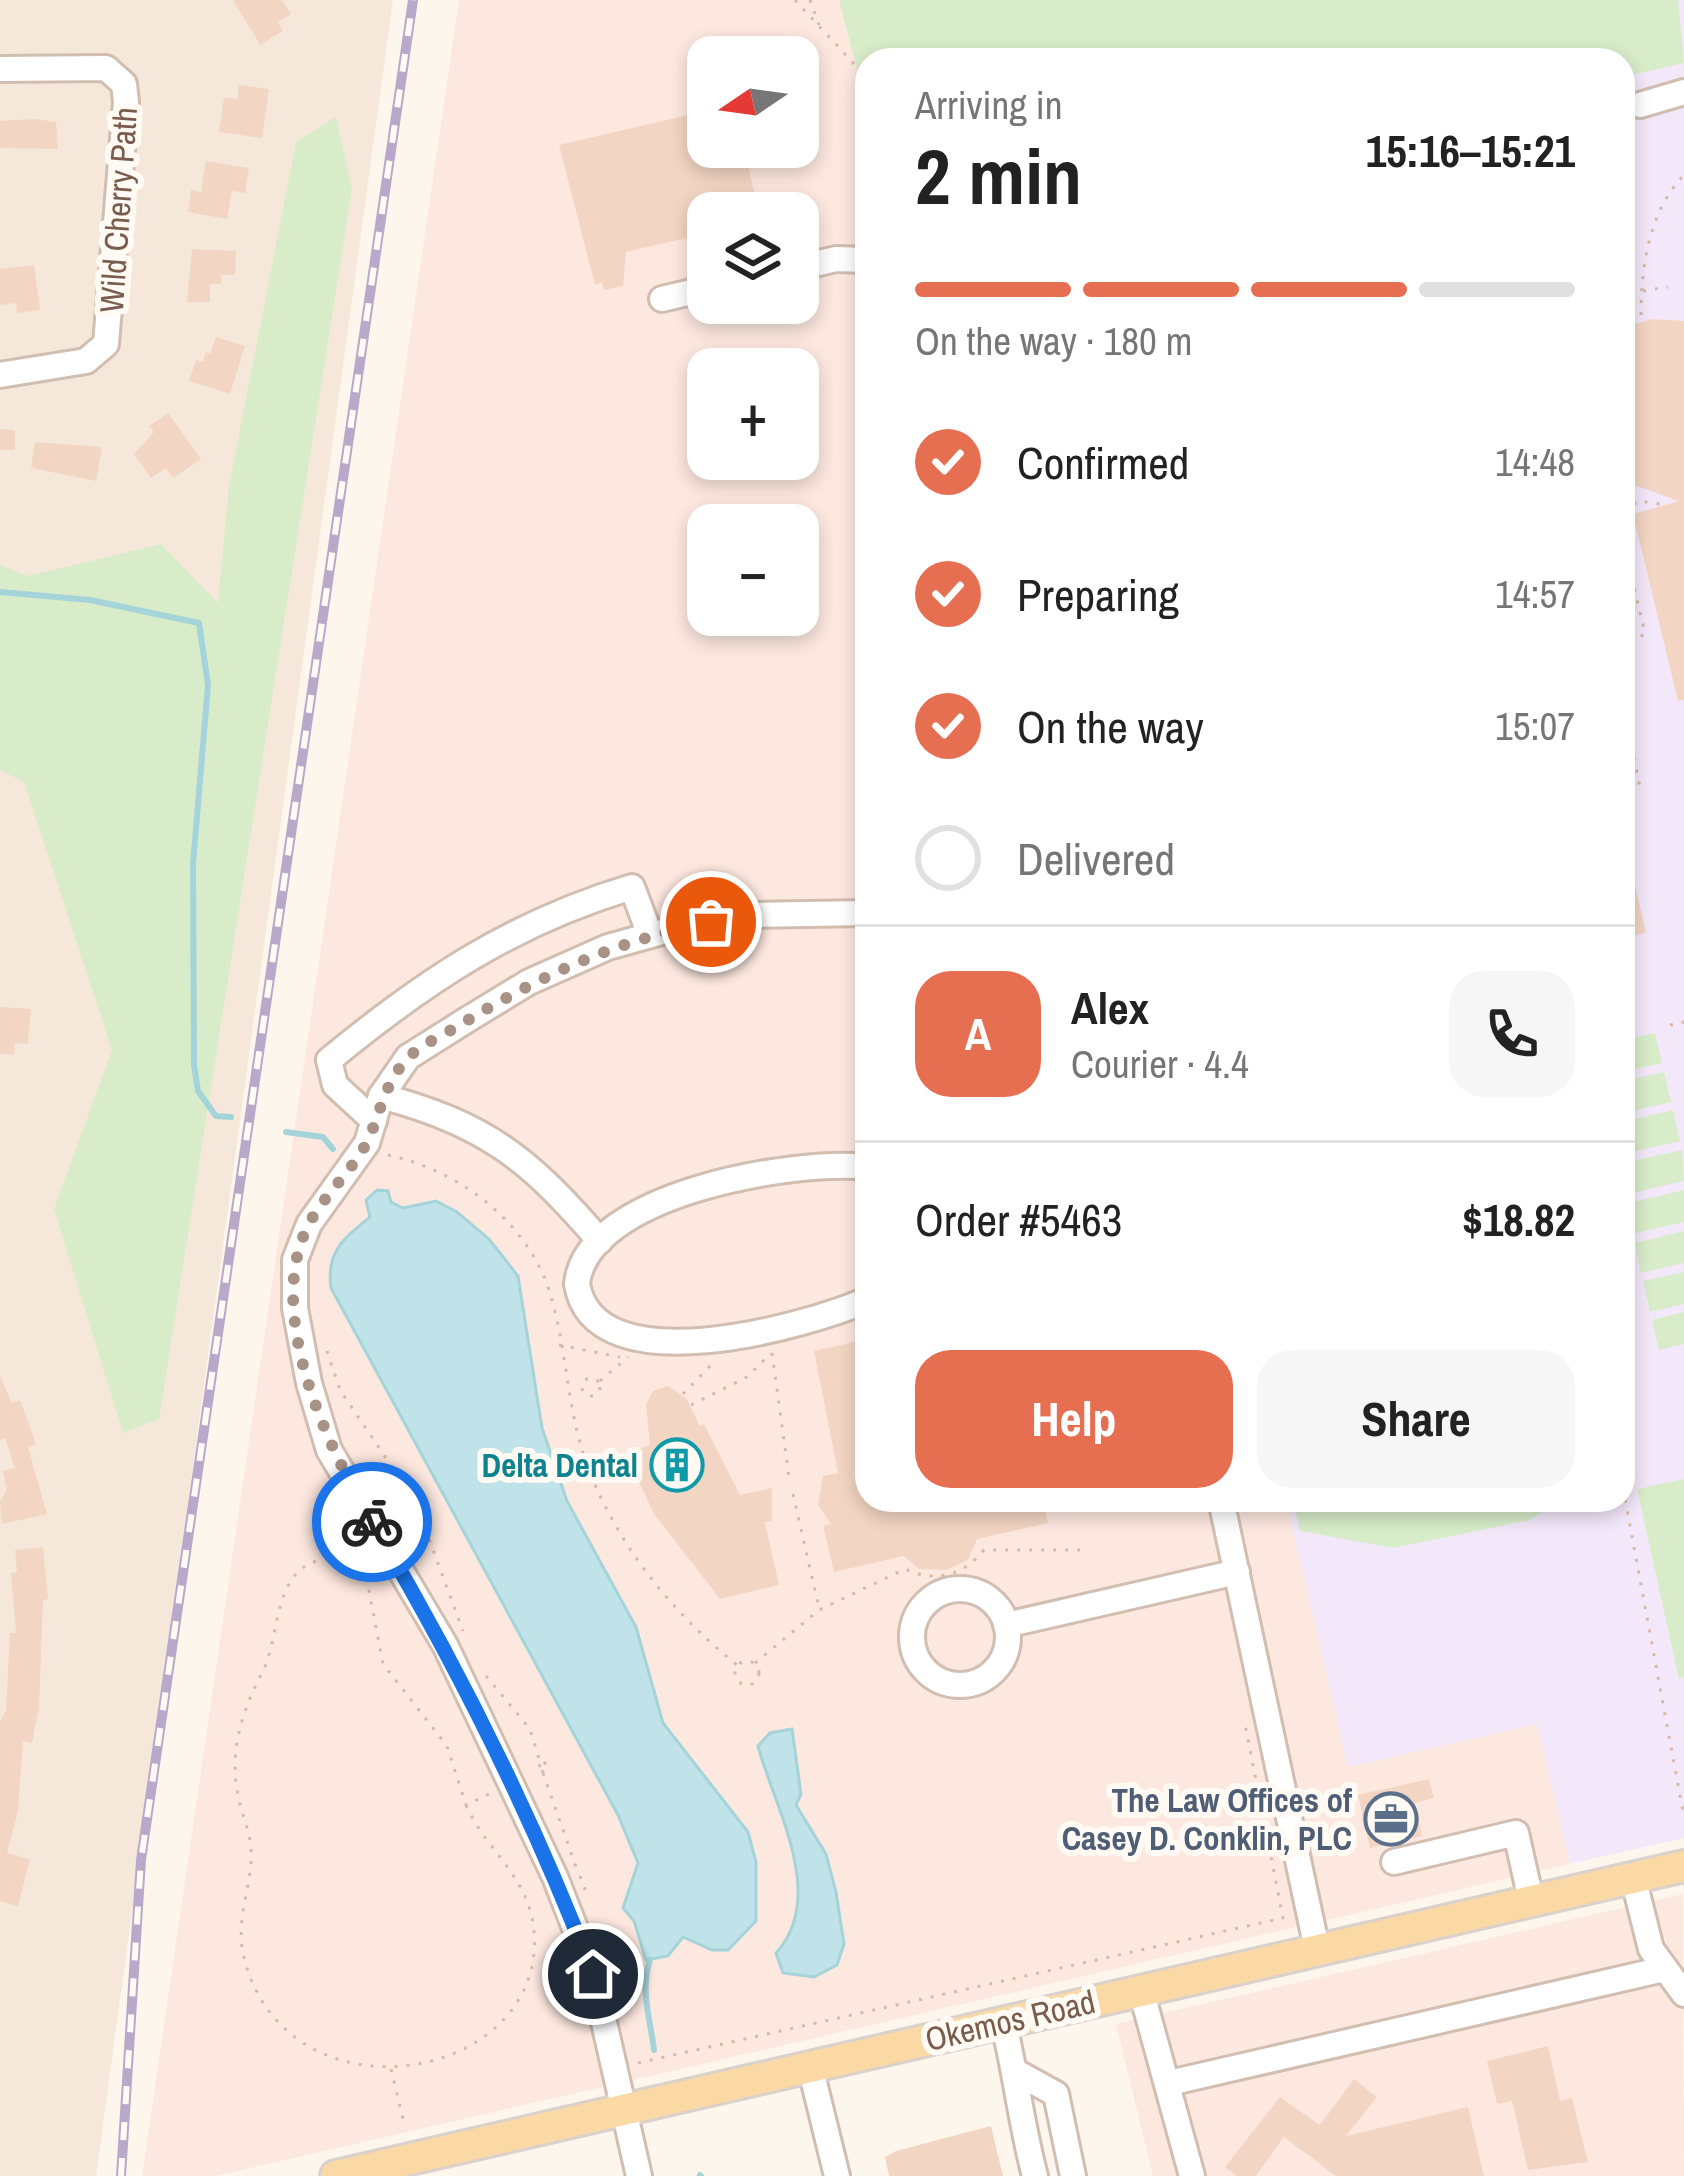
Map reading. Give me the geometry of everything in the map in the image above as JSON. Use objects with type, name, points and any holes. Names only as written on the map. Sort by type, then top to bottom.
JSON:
[{"type":"main road","name":"Okemos Road","points":[[336,2176],[418,2167],[622,2109],[1684,1866]]},
{"type":"street","name":"Wild Cherry Path","points":[[0,69],[98,66],[113,71],[124,84],[127,102],[110,329],[101,350],[77,364],[0,375]]},
{"type":"street","points":[[1640,105],[1684,92]]},
{"type":"street","points":[[819,264],[855,260]]},
{"type":"street","points":[[662,298],[687,293]]},
{"type":"street","points":[[600,1241],[532,1166],[496,1139],[378,1108],[335,1085],[329,1060],[460,959],[577,903],[632,887],[650,935]]},
{"type":"street","points":[[639,2176],[593,1974],[555,1877],[445,1645],[329,1450],[309,1383],[295,1308],[295,1260],[309,1223],[367,1143],[378,1108],[408,1057],[529,982],[608,947],[650,935],[754,916],[855,913]]},
{"type":"street","points":[[855,1166],[819,1165],[750,1173],[653,1208],[600,1241],[578,1274],[578,1294],[593,1318],[620,1332],[653,1340],[739,1337],[812,1321],[855,1305]]},
{"type":"street","points":[[1224,1512],[1317,1949]]},
{"type":"street","points":[[1006,1625],[1237,1573]]},
{"type":"street","points":[[1394,1862],[1516,1833],[1532,1900]]},
{"type":"street","points":[[1633,1877],[1652,1949],[1684,1994]]},
{"type":"street","points":[[1169,2083],[1664,1969]]},
{"type":"street","points":[[1141,1990],[1192,2176]]},
{"type":"street","points":[[1004,2021],[1016,2072],[1017,2107],[1035,2176]]},
{"type":"street","points":[[810,2066],[838,2176]]},
{"type":"street","points":[[1016,2072],[1056,2094],[1073,2176]]},
{"type":"path","points":[[795,0],[855,65]]},
{"type":"path","points":[[810,0],[820,27]]},
{"type":"path","points":[[1641,315],[1649,243],[1668,195],[1684,175]]},
{"type":"path","points":[[1641,292],[1668,287]]},
{"type":"path","points":[[1635,503],[1660,504]]},
{"type":"path","points":[[1635,592],[1645,633],[1635,642]]},
{"type":"path","points":[[1635,766],[1641,793]]},
{"type":"path","points":[[1670,1025],[1684,1022]]},
{"type":"path","points":[[384,1154],[458,1181],[526,1245],[553,1300],[568,1403],[589,1470],[631,1551],[670,1603],[737,1665]]},
{"type":"path","points":[[320,1333],[340,1390],[425,1522],[466,1643]]},
{"type":"path","points":[[754,1354],[772,1352]]},
{"type":"path","points":[[691,1405],[748,1377],[772,1352]]},
{"type":"path","points":[[772,1352],[790,1484]]},
{"type":"path","points":[[584,1392],[594,1396],[598,1382],[628,1357]]},
{"type":"path","points":[[682,1394],[717,1359]]},
{"type":"path","points":[[584,1392],[584,1381],[598,1382]]},
{"type":"path","points":[[568,1403],[584,1392]]},
{"type":"path","points":[[793,1494],[819,1610]]},
{"type":"path","points":[[1627,1512],[1684,1817]]},
{"type":"path","points":[[755,1663],[819,1610],[905,1568],[937,1577],[958,1572],[984,1550],[1081,1550]]},
{"type":"path","points":[[320,1559],[340,1559],[367,1580],[383,1664],[447,1746],[466,1805],[514,1872],[527,1900],[535,1943],[529,1972],[502,2017],[474,2041],[439,2059],[391,2069],[332,2060],[291,2036],[260,1997],[242,1947],[240,1910],[251,1853],[236,1786],[237,1739],[250,1692],[277,1635],[284,1588],[302,1567],[320,1559]]},
{"type":"path","points":[[744,1660],[755,1663],[758,1679],[749,1685],[735,1678],[737,1665],[744,1660]]},
{"type":"path","points":[[484,1673],[530,1729],[540,1762]]},
{"type":"path","points":[[630,2064],[1283,1918],[1242,1711]]},
{"type":"path","points":[[466,1805],[496,1790]]},
{"type":"path","points":[[391,2069],[403,2119]]},
{"type":"shaded area","points":[[0,0],[393,0],[96,2176],[0,2176]]},
{"type":"shaded area","points":[[459,0],[936,0],[881,48],[855,48],[855,1512],[1289,1512],[1348,1767],[1538,1724],[1570,1864],[216,2176],[142,2176]]},
{"type":"shaded area","points":[[936,0],[1684,0],[1684,1838],[1570,1864],[1537,1724],[1348,1767],[1289,1512],[1635,1512],[1635,48],[1486,48]]},
{"type":"shaded area","points":[[1683,1894],[1684,2176],[1153,2176],[1116,2024]]},
{"type":"green space","points":[[839,0],[1678,0],[1684,63],[1635,74],[1635,48],[855,48],[855,61]]},
{"type":"green space","points":[[336,117],[352,189],[159,1419],[123,1433],[54,1209],[112,1050],[24,782],[0,770],[0,565],[28,576],[161,544],[218,603],[229,486],[296,142]]},
{"type":"green space","points":[[1655,1033],[1662,1063],[1635,1069],[1635,1037]]},
{"type":"green space","points":[[1664,1072],[1671,1102],[1635,1110],[1635,1078]]},
{"type":"green space","points":[[1673,1110],[1680,1141],[1635,1151],[1635,1119]]},
{"type":"green space","points":[[1682,1150],[1684,1181],[1635,1192],[1635,1160]]},
{"type":"green space","points":[[1684,1190],[1684,1222],[1635,1233],[1635,1202]]},
{"type":"green space","points":[[1684,1231],[1684,1263],[1641,1273],[1635,1243]]},
{"type":"green space","points":[[1684,1272],[1684,1304],[1650,1312],[1643,1281]]},
{"type":"green space","points":[[1684,1312],[1684,1344],[1659,1350],[1652,1320]]},
{"type":"green space","points":[[1684,1479],[1684,1677],[1679,1679],[1637,1489]]},
{"type":"green space","points":[[1296,1512],[1542,1512],[1530,1520],[1393,1548],[1300,1531]]},
{"type":"water","points":[[377,1190],[388,1191],[391,1202],[403,1208],[436,1201],[457,1212],[489,1239],[518,1276],[542,1428],[567,1501],[636,1627],[663,1723],[748,1832],[756,1862],[756,1921],[728,1950],[712,1950],[683,1937],[668,1956],[646,1960],[634,1921],[623,1908],[638,1863],[618,1815],[331,1288],[334,1256],[370,1217],[366,1200]]},
{"type":"water","points":[[792,1729],[801,1794],[796,1805],[826,1854],[844,1944],[837,1965],[814,1977],[783,1973],[776,1953],[791,1930],[797,1879],[758,1746],[770,1733]]},
{"type":"building","points":[[233,0],[282,0],[291,14],[278,22],[283,31],[260,45]]},
{"type":"building","points":[[239,85],[269,89],[262,138],[219,132],[224,97],[237,99]]},
{"type":"building","points":[[687,115],[687,168],[749,168],[754,192],[687,192],[687,238],[626,252],[623,286],[604,290],[602,282],[595,285],[559,145]]},
{"type":"building","points":[[0,121],[56,122],[58,149],[0,148]]},
{"type":"building","points":[[206,161],[249,168],[245,193],[232,191],[227,219],[188,212],[191,190],[201,192]]},
{"type":"building","points":[[192,249],[236,251],[235,275],[221,275],[221,284],[210,284],[210,302],[187,302]]},
{"type":"building","points":[[34,265],[40,310],[17,313],[16,303],[0,305],[0,269]]},
{"type":"building","points":[[1651,319],[1684,321],[1684,700],[1678,701],[1635,513],[1679,501],[1635,485],[1635,324]]},
{"type":"building","points":[[216,337],[245,346],[230,394],[189,381],[196,360],[203,362],[206,352],[210,354]]},
{"type":"building","points":[[168,413],[201,459],[173,478],[166,468],[151,478],[134,454],[154,432],[149,426]]},
{"type":"building","points":[[0,429],[15,430],[15,450],[0,450]]},
{"type":"building","points":[[35,442],[102,447],[96,481],[31,468]]},
{"type":"building","points":[[1635,886],[1646,933],[1635,935]]},
{"type":"building","points":[[0,1007],[31,1009],[28,1044],[15,1043],[14,1055],[0,1054]]},
{"type":"building","points":[[855,1342],[855,1512],[1046,1512],[1048,1523],[977,1539],[968,1560],[946,1570],[919,1569],[904,1556],[834,1572],[823,1526],[831,1524],[818,1505],[823,1476],[838,1473],[814,1351]]},
{"type":"building","points":[[0,1376],[12,1403],[20,1400],[36,1444],[28,1447],[47,1514],[2,1524],[0,1502],[7,1490],[3,1471],[15,1468],[5,1438],[0,1440]]},
{"type":"building","points":[[668,1386],[686,1398],[700,1426],[704,1424],[740,1495],[772,1488],[772,1521],[765,1522],[779,1585],[720,1599],[654,1514],[626,1454],[650,1445],[646,1404],[653,1391]]},
{"type":"building","points":[[43,1547],[48,1599],[43,1600],[39,1707],[32,1743],[23,1741],[18,1811],[7,1853],[30,1859],[18,1906],[0,1901],[0,1722],[6,1711],[10,1633],[16,1633],[11,1573],[17,1572],[15,1550]]},
{"type":"building","name":"The Law Offices of Casey D. Conklin, PLC","points":[[1429,1779],[1434,1798],[1415,1803],[1422,1836],[1370,1848],[1358,1795]]},
{"type":"building","points":[[1548,2046],[1560,2101],[1572,2098],[1588,2162],[1528,2170],[1512,2101],[1497,2104],[1487,2061]]},
{"type":"building","points":[[1354,2079],[1377,2097],[1346,2136],[1468,2107],[1484,2176],[1336,2176],[1284,2137],[1256,2176],[1237,2176],[1225,2167],[1280,2097],[1320,2125]]},
{"type":"building","points":[[991,2126],[1003,2176],[889,2176],[885,2157],[896,2151]]},
{"type":"waterway","points":[[0,592],[90,600],[199,623],[208,685],[193,864],[194,1065],[198,1091],[216,1116],[231,1117]]},
{"type":"waterway","points":[[286,1132],[323,1137],[333,1149]]},
{"type":"waterway","points":[[650,1960],[646,1994],[654,2050]]},
{"type":"railway","points":[[121,2176],[141,1860],[413,0]]},
{"type":"way so far","points":[[372,1522],[329,1450],[309,1383],[295,1308],[295,1260],[309,1223],[367,1143],[381,1096],[408,1057],[529,982],[608,947],[711,922]]},
{"type":"place","name":"Delta Dental","points":[[677,1465]]},
{"type":"place","name":"The Law Offices of Casey D. Conklin, PLC","points":[[1391,1819]]},
{"type":"route","points":[[372,1522],[445,1645],[555,1877],[593,1974]]}]
